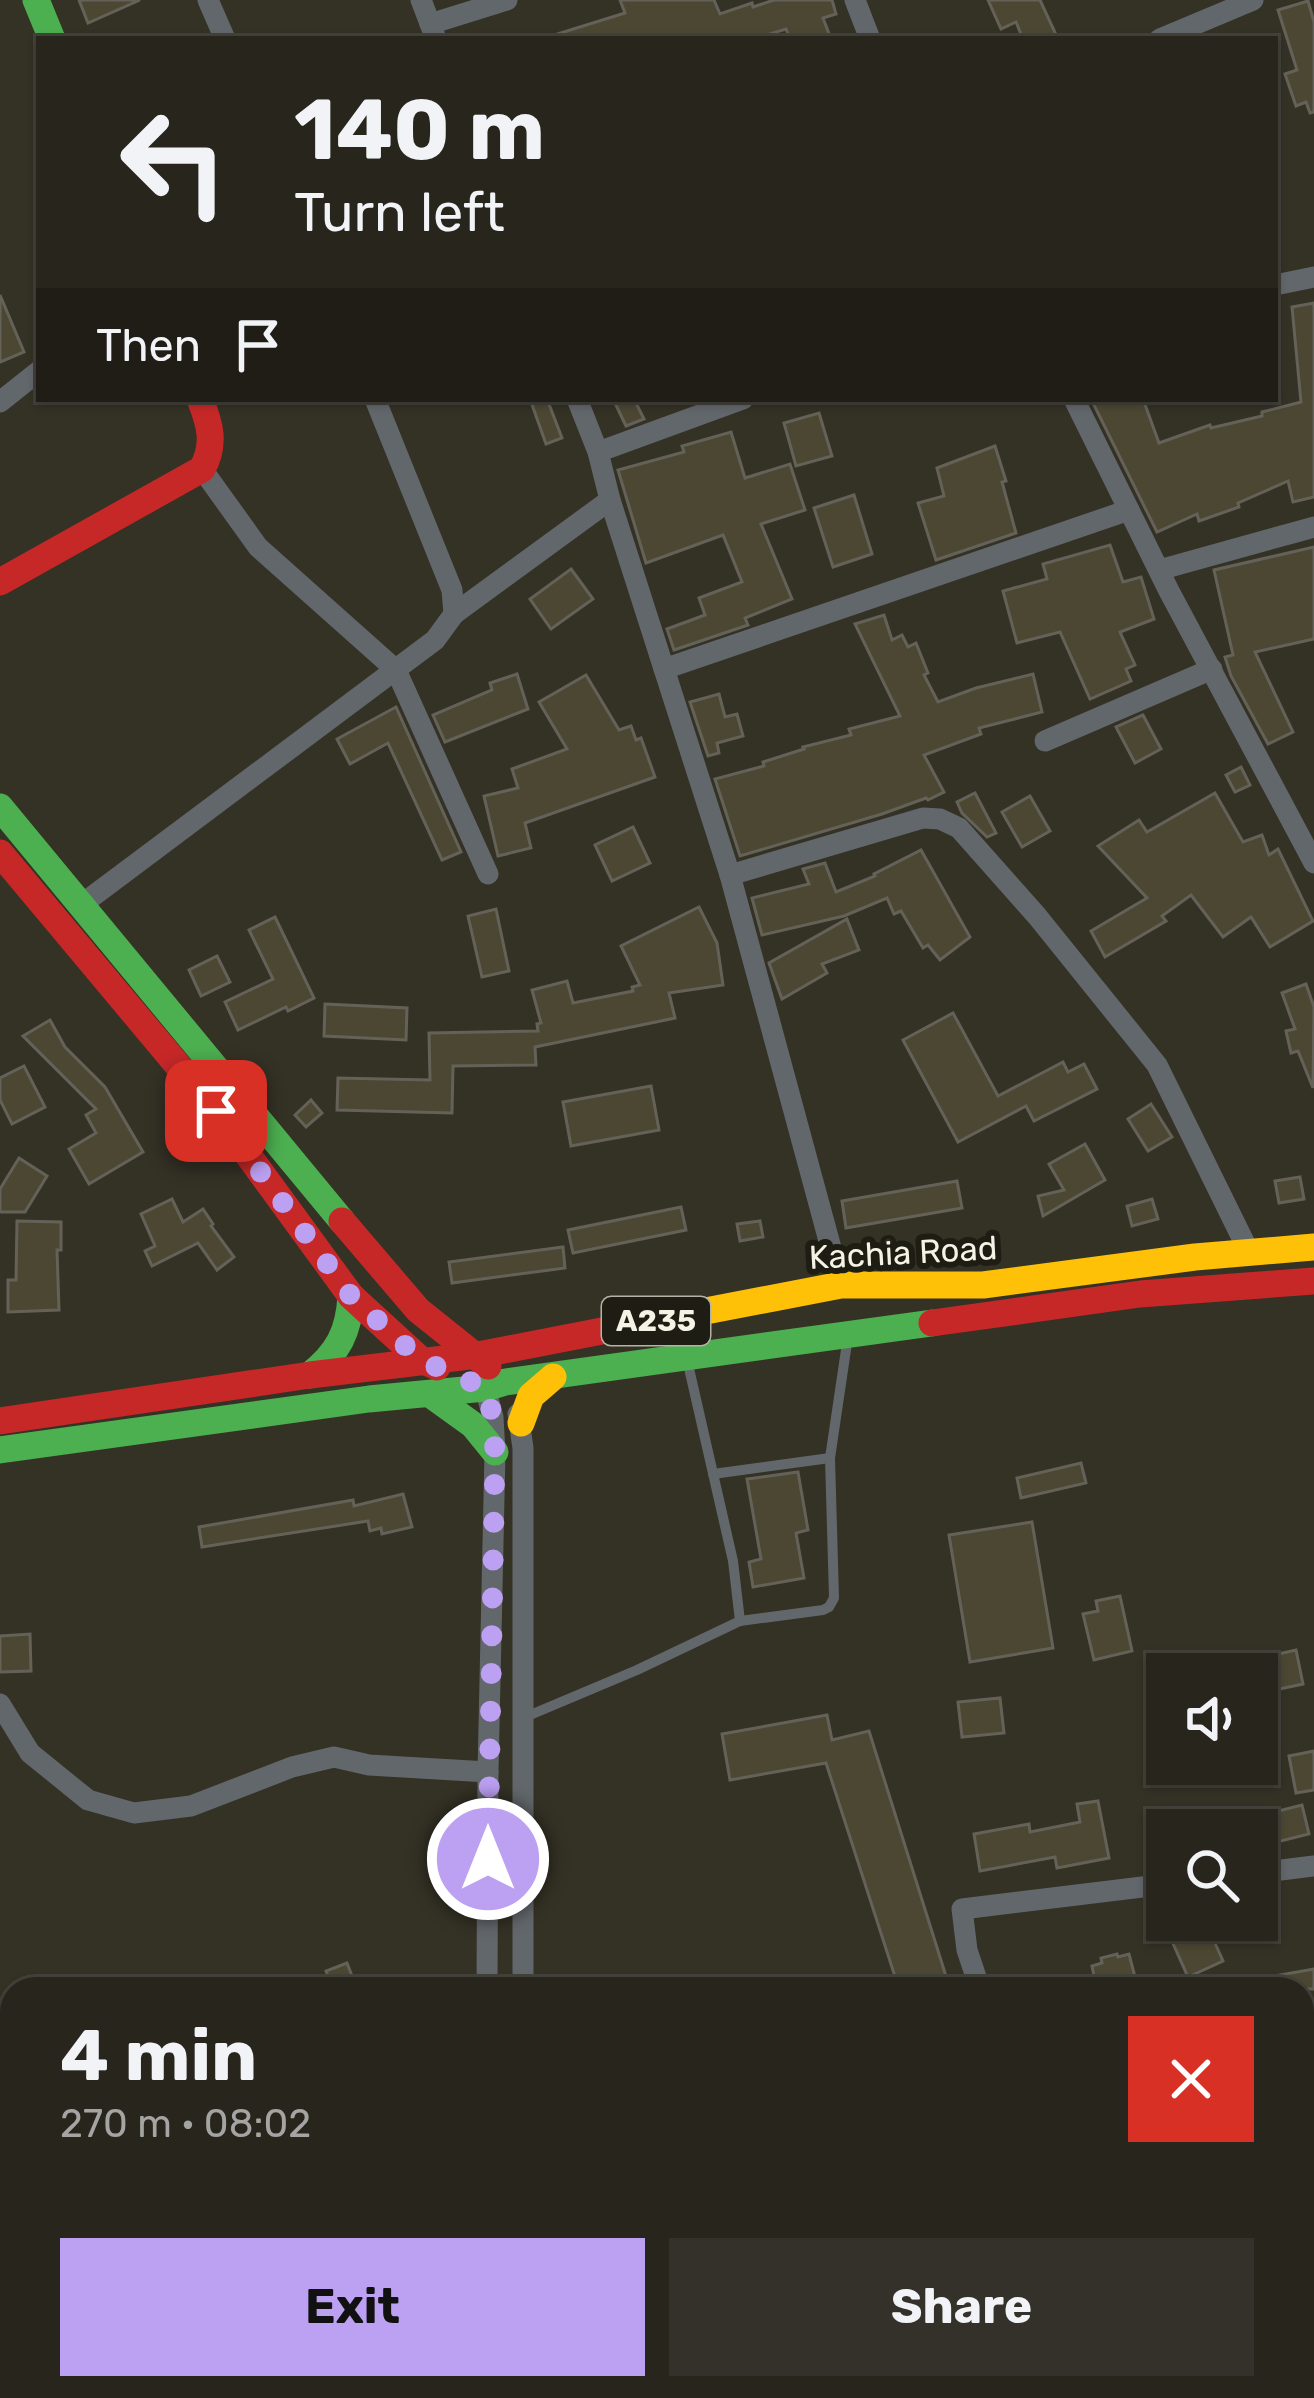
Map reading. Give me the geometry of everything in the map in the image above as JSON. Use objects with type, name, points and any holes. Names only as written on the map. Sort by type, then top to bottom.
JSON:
[{"type":"main road","points":[[36,0],[51,36]]},
{"type":"main road","points":[[0,582],[202,469],[211,456],[213,440],[201,402]]},
{"type":"main road","points":[[0,807],[398,1288],[418,1310],[478,1355],[495,1385]]},
{"type":"main road","points":[[0,853],[216,1111],[351,1296],[421,1360],[495,1385]]},
{"type":"main road","name":"Kachia Road","points":[[0,1421],[478,1355],[841,1285],[983,1285],[1314,1246]]},
{"type":"main road","name":"Kachia Road","points":[[0,1450],[1140,1294],[1314,1281]]},
{"type":"main road","points":[[310,1375],[340,1346],[350,1323],[351,1296]]},
{"type":"main road","points":[[362,1368],[374,1383],[369,1399]]},
{"type":"main road","points":[[521,1423],[530,1396],[553,1376]]},
{"type":"main road","points":[[430,1394],[473,1425],[495,1452]]},
{"type":"street","points":[[208,0],[224,36]]},
{"type":"street","points":[[421,0],[433,32],[507,0]]},
{"type":"street","points":[[855,0],[869,36]]},
{"type":"street","points":[[1167,36],[1253,0]]},
{"type":"street","points":[[1278,284],[1314,277]]},
{"type":"street","points":[[0,403],[36,373]]},
{"type":"street","points":[[376,402],[452,590],[454,614]]},
{"type":"street","points":[[578,402],[730,875],[841,1285]]},
{"type":"street","points":[[598,452],[735,402]]},
{"type":"street","points":[[1075,402],[1314,863]]},
{"type":"street","points":[[202,469],[258,547],[396,670],[488,874]]},
{"type":"street","points":[[81,905],[396,670],[435,640],[454,614],[610,500]]},
{"type":"street","points":[[664,669],[1129,510]]},
{"type":"street","points":[[1159,570],[1314,527]]},
{"type":"street","points":[[1045,741],[1212,669]]},
{"type":"street","points":[[730,875],[923,818],[959,828],[1157,1065],[1250,1252]]},
{"type":"street","points":[[495,1385],[514,1400],[524,1468],[523,1977]]},
{"type":"street","points":[[487,1977],[495,1385]]},
{"type":"street","points":[[493,1509],[524,1468]]},
{"type":"street","points":[[0,1704],[30,1753],[88,1800],[134,1814],[191,1806],[292,1767],[334,1757],[369,1765],[488,1772]]},
{"type":"street","points":[[1278,1870],[1314,1866]]},
{"type":"street","points":[[976,1977],[962,1909],[1146,1887]]},
{"type":"lane","points":[[523,1718],[740,1621],[823,1610],[832,1602],[830,1458],[848,1336]]},
{"type":"lane","points":[[686,1358],[733,1561],[740,1621]]},
{"type":"lane","points":[[713,1474],[830,1458]]},
{"type":"building","points":[[79,0],[140,0],[88,23]]},
{"type":"building","points":[[620,0],[714,0],[720,14],[774,0],[832,0],[836,14],[823,18],[830,36],[789,36],[786,29],[763,36],[554,36],[625,13]]},
{"type":"building","points":[[988,0],[1040,0],[1057,36],[1022,36],[1016,22],[1001,29]]},
{"type":"building","points":[[1308,1],[1314,22],[1314,112],[1310,113],[1306,102],[1296,106],[1285,74],[1297,70],[1278,10]]},
{"type":"building","points":[[0,295],[24,352],[0,362]]},
{"type":"building","points":[[1314,303],[1314,497],[1293,502],[1288,481],[1238,503],[1239,507],[1199,521],[1197,514],[1157,532],[1092,402],[1144,402],[1159,443],[1301,402],[1292,307]]},
{"type":"building","points":[[531,402],[548,402],[562,438],[546,444]]},
{"type":"building","points":[[614,402],[636,402],[644,419],[626,426]]},
{"type":"building","points":[[819,413],[832,456],[796,466],[784,423]]},
{"type":"building","points":[[731,432],[745,478],[790,464],[805,510],[761,524],[792,599],[745,618],[748,625],[674,650],[667,629],[705,615],[699,598],[742,582],[723,535],[646,563],[618,470],[684,452],[682,446]]},
{"type":"building","points":[[995,446],[1016,533],[936,560],[918,503],[944,496],[937,468]]},
{"type":"building","points":[[854,495],[872,554],[833,567],[814,508]]},
{"type":"building","points":[[1110,545],[1123,582],[1141,577],[1154,619],[1120,632],[1135,665],[1126,669],[1131,681],[1090,699],[1060,632],[1017,643],[1003,591],[1047,579],[1043,564]]},
{"type":"building","points":[[1314,547],[1314,639],[1255,652],[1293,732],[1268,744],[1225,657],[1233,655],[1214,570]]},
{"type":"building","points":[[571,569],[593,599],[551,629],[530,599]]},
{"type":"building","points":[[884,615],[892,640],[902,635],[908,647],[916,643],[928,673],[924,675],[938,702],[1033,674],[1042,712],[979,728],[981,734],[924,755],[944,792],[928,800],[740,856],[715,779],[851,735],[849,729],[900,716],[855,624]]},
{"type":"building","points":[[517,674],[528,709],[445,742],[433,715],[492,690],[490,683]]},
{"type":"building","points":[[586,675],[619,730],[631,726],[636,740],[641,738],[655,777],[525,823],[531,848],[498,856],[484,796],[518,788],[512,769],[567,749],[539,702]]},
{"type":"building","points":[[719,694],[725,717],[737,714],[743,736],[717,743],[719,753],[708,756],[690,702]]},
{"type":"building","points":[[396,707],[461,852],[442,860],[388,743],[350,764],[337,739]]},
{"type":"building","points":[[1143,715],[1161,749],[1135,763],[1116,727]]},
{"type":"building","points":[[1241,767],[1250,785],[1235,792],[1226,775]]},
{"type":"building","points":[[975,793],[996,833],[987,837],[957,802]]},
{"type":"building","points":[[1215,793],[1243,842],[1262,835],[1269,855],[1278,849],[1313,921],[1270,947],[1251,917],[1223,937],[1191,895],[1162,916],[1166,921],[1105,957],[1091,931],[1147,898],[1098,846],[1139,820],[1147,832]]},
{"type":"building","points":[[1030,796],[1050,831],[1022,847],[1002,812]]},
{"type":"building","points":[[633,827],[650,863],[612,881],[595,845]]},
{"type":"building","points":[[921,850],[970,937],[940,960],[928,945],[923,948],[901,911],[894,914],[887,898],[844,916],[762,935],[752,898],[809,884],[803,869],[825,863],[836,892]]},
{"type":"building","points":[[699,907],[717,943],[723,985],[669,993],[675,1018],[535,1047],[536,1065],[453,1066],[452,1113],[337,1110],[338,1078],[430,1080],[429,1033],[538,1031],[541,1023],[532,990],[567,981],[573,1003],[633,991],[632,987],[640,985],[621,946]]},
{"type":"building","points":[[496,909],[509,971],[482,977],[468,916]]},
{"type":"building","points":[[275,917],[314,998],[238,1030],[225,1002],[273,979],[249,930]]},
{"type":"building","points":[[847,919],[859,950],[822,964],[827,973],[782,999],[769,963]]},
{"type":"building","points":[[217,956],[230,982],[201,996],[189,970]]},
{"type":"building","points":[[1306,984],[1314,1007],[1313,1088],[1298,1051],[1291,1053],[1286,1031],[1295,1029],[1282,993]]},
{"type":"building","points":[[325,1004],[407,1008],[406,1040],[324,1036]]},
{"type":"building","points":[[953,1013],[998,1096],[1063,1062],[1068,1072],[1084,1064],[1097,1089],[1034,1121],[1026,1106],[958,1142],[903,1040]]},
{"type":"building","points":[[50,1020],[65,1047],[105,1087],[143,1152],[89,1184],[69,1149],[96,1133],[86,1115],[96,1109],[23,1036]]},
{"type":"building","points":[[24,1066],[45,1107],[12,1124],[0,1100],[0,1078]]},
{"type":"building","points":[[651,1086],[659,1130],[571,1146],[563,1102]]},
{"type":"building","points":[[311,1100],[322,1113],[306,1127],[295,1115]]},
{"type":"building","points":[[1151,1104],[1172,1137],[1148,1151],[1128,1119]]},
{"type":"building","points":[[1085,1144],[1105,1180],[1043,1216],[1038,1196],[1064,1190],[1049,1164]]},
{"type":"building","points":[[19,1158],[47,1176],[25,1212],[0,1212],[0,1189]]},
{"type":"building","points":[[1300,1177],[1304,1199],[1279,1203],[1275,1181]]},
{"type":"building","points":[[957,1181],[962,1208],[846,1228],[842,1201]]},
{"type":"building","points":[[172,1199],[183,1222],[203,1209],[234,1257],[217,1270],[198,1243],[152,1266],[145,1251],[155,1246],[141,1214]]},
{"type":"building","points":[[1152,1199],[1158,1219],[1132,1226],[1127,1206]]},
{"type":"building","points":[[681,1207],[686,1230],[573,1253],[568,1230]]},
{"type":"building","points":[[17,1221],[61,1222],[59,1310],[8,1312],[8,1280],[16,1280]]},
{"type":"building","points":[[760,1221],[763,1237],[740,1241],[737,1224]]},
{"type":"building","points":[[563,1247],[565,1268],[452,1283],[449,1262]]},
{"type":"building","points":[[1081,1463],[1086,1483],[1021,1498],[1017,1478]]},
{"type":"building","points":[[798,1472],[808,1530],[796,1533],[804,1578],[753,1587],[749,1562],[761,1559],[747,1479]]},
{"type":"building","points":[[403,1494],[412,1527],[382,1534],[381,1528],[370,1531],[368,1521],[202,1547],[199,1527],[353,1500],[354,1506]]},
{"type":"building","points":[[1032,1522],[1053,1648],[970,1662],[949,1535]]},
{"type":"building","points":[[1120,1596],[1132,1651],[1094,1660],[1083,1614],[1098,1611],[1096,1601]]},
{"type":"building","points":[[30,1634],[31,1671],[0,1672],[0,1636]]},
{"type":"building","points":[[1296,1650],[1303,1684],[1278,1689],[1278,1654]]},
{"type":"building","points":[[1000,1698],[1004,1733],[962,1737],[958,1702]]},
{"type":"building","points":[[827,1715],[832,1740],[869,1731],[946,1977],[895,1977],[826,1763],[730,1780],[722,1734]]},
{"type":"building","points":[[1314,1751],[1314,1790],[1296,1793],[1289,1756]]},
{"type":"building","points":[[1098,1801],[1109,1858],[1057,1868],[1055,1857],[980,1871],[974,1834],[1029,1824],[1030,1832],[1080,1822],[1077,1804]]},
{"type":"building","points":[[1302,1805],[1309,1834],[1278,1842],[1278,1811]]},
{"type":"building","points":[[1172,1941],[1214,1941],[1223,1961],[1188,1977]]},
{"type":"building","points":[[1129,1954],[1135,1977],[1094,1977],[1092,1966],[1102,1963],[1101,1958]]},
{"type":"building","points":[[347,1963],[352,1977],[328,1977],[326,1971]]},
{"type":"building","points":[[1314,1969],[1314,1977],[1268,1977]]},
{"type":"traffic: fast","points":[[36,0],[51,36]]},
{"type":"traffic: fast","points":[[0,807],[342,1221]]},
{"type":"traffic: fast","points":[[310,1375],[340,1341],[351,1296]]},
{"type":"traffic: fast","points":[[0,1450],[369,1399],[485,1388],[932,1323]]},
{"type":"traffic: fast","points":[[430,1394],[473,1425],[495,1452]]},
{"type":"traffic: slow","points":[[607,1330],[841,1285],[983,1285],[1195,1257],[1314,1247]]},
{"type":"traffic: slow","points":[[521,1423],[531,1396],[553,1377]]},
{"type":"traffic: jam","points":[[0,582],[202,469],[210,434],[201,402]]},
{"type":"traffic: jam","points":[[0,853],[216,1111],[351,1296],[421,1360],[437,1367]]},
{"type":"traffic: jam","points":[[342,1221],[418,1310],[488,1366]]},
{"type":"traffic: jam","points":[[932,1323],[1140,1294],[1314,1281]]},
{"type":"traffic: jam","points":[[0,1421],[478,1355],[607,1330]]},
{"type":"route","points":[[216,1111],[351,1296],[421,1360],[485,1388],[490,1399],[495,1452],[488,1859]]}]
